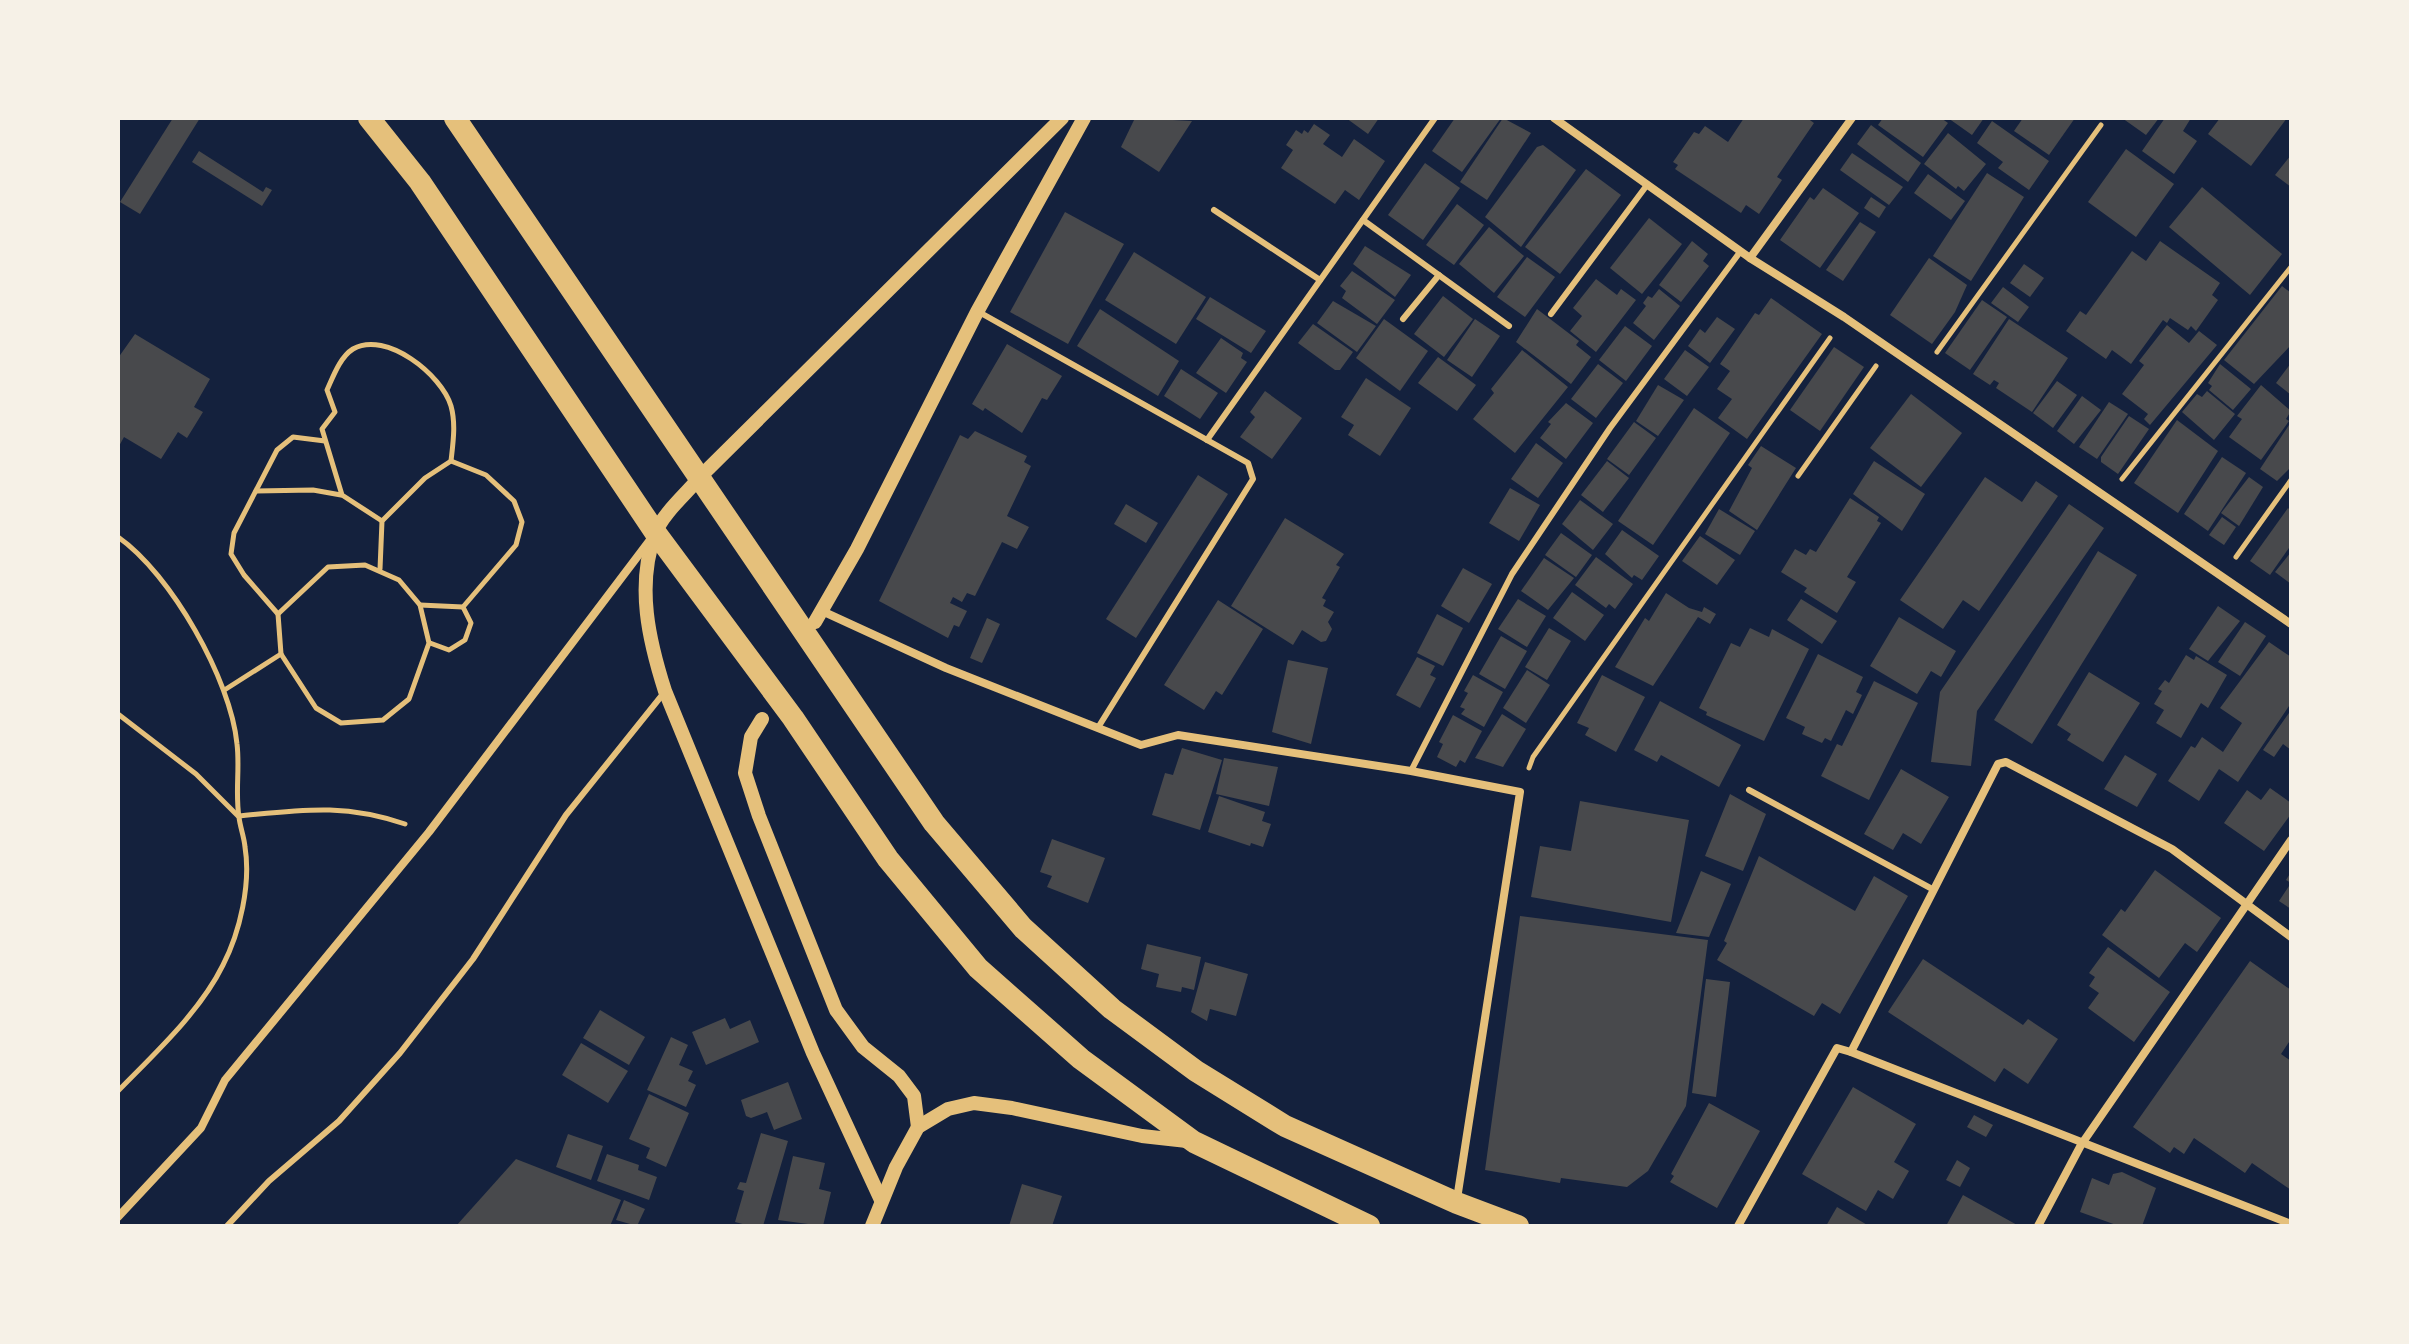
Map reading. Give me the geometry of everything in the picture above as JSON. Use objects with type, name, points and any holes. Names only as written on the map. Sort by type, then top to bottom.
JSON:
[{"type":"highway","points":[[369,118],[420,182],[655,532],[793,718],[888,859],[978,968],[1081,1059],[1194,1142],[1369,1226]]},
{"type":"highway","points":[[455,118],[934,823],[1023,928],[1112,1009],[1196,1071],[1285,1126],[1457,1203],[1518,1226]]},
{"type":"street","points":[[118,1217],[201,1128],[225,1080],[429,832],[655,532],[701,476],[1062,118]]},
{"type":"street","points":[[1084,118],[977,312],[857,549],[818,616],[1141,745],[1178,735],[1411,771],[1520,792],[1457,1203]]},
{"type":"street","points":[[1554,118],[1740,252],[1844,317],[2291,624]]},
{"type":"street","points":[[1750,258],[1852,118]]},
{"type":"street","points":[[655,532],[646,589],[649,640],[665,691],[813,1053],[881,1200]]},
{"type":"street","points":[[762,719],[751,737],[745,773],[759,816],[836,1010],[863,1047],[899,1076],[914,1096],[918,1127]]},
{"type":"street","points":[[1851,1052],[1998,764],[2006,762],[2172,849],[2245,906],[2291,937]]},
{"type":"street","points":[[2038,1226],[2081,1145],[2291,840]]},
{"type":"street","points":[[1738,1226],[1837,1048],[2291,1224]]},
{"type":"street","points":[[872,1226],[881,1200],[918,1127],[948,1109],[974,1103],[1142,1136],[1194,1142]]},
{"type":"lane","points":[[1207,440],[1435,118]]},
{"type":"lane","points":[[1551,314],[1647,185]]},
{"type":"lane","points":[[1214,210],[1320,280]]},
{"type":"lane","points":[[1363,220],[1509,326]]},
{"type":"lane","points":[[1411,771],[1512,574],[1610,428],[1740,252]]},
{"type":"lane","points":[[1403,319],[1439,275]]},
{"type":"lane","points":[[977,312],[1248,463],[1253,479],[1099,726]]},
{"type":"lane","points":[[227,1226],[269,1181],[339,1121],[400,1053],[473,959],[566,815],[665,691]]},
{"type":"lane","points":[[1749,790],[1934,890]]},
{"type":"path","points":[[1922,372],[2101,125]]},
{"type":"path","points":[[2107,499],[2291,267]]},
{"type":"path","points":[[1520,792],[1533,757],[1844,317]]},
{"type":"path","points":[[342,495],[322,429],[335,412],[327,390],[341,361],[355,348],[381,345],[412,358],[440,383],[453,418],[451,461]]},
{"type":"path","points":[[1798,476],[1888,348]]},
{"type":"path","points":[[278,614],[328,567],[365,565],[399,580],[420,605],[429,643],[409,699],[383,720],[341,723],[316,708],[281,654],[278,614],[244,575],[231,554],[234,533],[277,450],[293,437],[325,441]]},
{"type":"path","points":[[380,569],[378,540],[382,521],[425,478],[451,461]]},
{"type":"path","points":[[451,461],[486,475],[514,501],[522,522],[516,545],[463,607]]},
{"type":"path","points":[[2221,577],[2291,480]]},
{"type":"path","points":[[256,491],[313,490],[342,495],[382,521]]},
{"type":"path","points":[[118,537],[146,561],[167,587],[226,689],[237,743],[238,816],[246,849],[244,891],[238,925],[223,966],[197,1003],[118,1091]]},
{"type":"path","points":[[420,605],[463,607]]},
{"type":"path","points":[[429,643],[449,650],[465,640],[471,623],[463,607]]},
{"type":"path","points":[[226,689],[281,654]]},
{"type":"path","points":[[118,714],[196,774],[238,816],[333,808],[373,813],[429,832]]},
{"type":"building","points":[[173,118],[200,118],[140,214],[120,202]]},
{"type":"building","points":[[1135,118],[1192,121],[1159,172],[1121,147]]},
{"type":"building","points":[[1346,118],[1379,118],[1368,134]]},
{"type":"building","points":[[1455,118],[1501,118],[1462,172],[1432,151]]},
{"type":"building","points":[[1503,118],[1531,133],[1487,200],[1460,182]]},
{"type":"building","points":[[1744,118],[1807,118],[1814,123],[1777,177],[1782,180],[1759,214],[1746,205],[1741,213],[1675,169],[1678,165],[1673,162],[1694,132],[1699,134],[1705,126],[1728,142]]},
{"type":"building","points":[[1883,118],[1941,118],[1948,123],[1923,157],[1878,125]]},
{"type":"building","points":[[1948,118],[1984,118],[1972,135]]},
{"type":"building","points":[[2023,118],[2075,118],[2049,155],[2014,131]]},
{"type":"building","points":[[2122,118],[2159,118],[2146,135]]},
{"type":"building","points":[[2165,118],[2191,118],[2183,131],[2197,141],[2174,174],[2142,151]]},
{"type":"building","points":[[2220,118],[2287,118],[2251,166],[2208,134]]},
{"type":"building","points":[[1992,121],[2049,161],[2029,190],[1998,168],[2003,162],[1977,143]]},
{"type":"building","points":[[1314,124],[1330,135],[1323,144],[1342,157],[1354,139],[1385,161],[1359,200],[1345,190],[1335,204],[1281,168],[1293,150],[1286,145],[1296,130],[1302,134],[1304,130],[1308,133]]},
{"type":"building","points":[[1871,125],[1921,163],[1908,182],[1857,144]]},
{"type":"building","points":[[1948,133],[1986,164],[1964,191],[1958,186],[1956,189],[1924,164]]},
{"type":"building","points":[[1543,145],[1576,170],[1521,247],[1485,217],[1537,147]]},
{"type":"building","points":[[2126,149],[2174,184],[2136,237],[2088,202]]},
{"type":"building","points":[[199,151],[263,192],[266,187],[272,190],[262,206],[192,162]]},
{"type":"building","points":[[1852,153],[1903,187],[1889,205],[1840,170]]},
{"type":"building","points":[[2291,155],[2291,187],[2275,175]]},
{"type":"building","points":[[1425,163],[1460,188],[1423,240],[1388,215]]},
{"type":"building","points":[[1586,169],[1621,195],[1560,274],[1525,247]]},
{"type":"building","points":[[1987,173],[2024,197],[1971,281],[1933,256]]},
{"type":"building","points":[[1928,174],[1965,201],[1951,220],[1914,193]]},
{"type":"building","points":[[2202,187],[2282,254],[2250,295],[2169,227]]},
{"type":"building","points":[[1823,188],[1859,213],[1820,268],[1780,240],[1810,197],[1814,200]]},
{"type":"building","points":[[1871,197],[1886,207],[1879,218],[1864,208]]},
{"type":"building","points":[[1457,204],[1484,225],[1454,265],[1426,245]]},
{"type":"building","points":[[1065,212],[1124,244],[1068,344],[1010,312]]},
{"type":"building","points":[[1649,218],[1682,244],[1642,294],[1610,268]]},
{"type":"building","points":[[1860,222],[1876,232],[1843,281],[1826,270]]},
{"type":"building","points":[[1489,227],[1524,256],[1494,293],[1459,264]]},
{"type":"building","points":[[1692,241],[1708,254],[1703,261],[1709,266],[1681,302],[1659,285]]},
{"type":"building","points":[[2160,241],[2220,283],[2212,295],[2218,300],[2196,331],[2191,326],[2188,330],[2170,318],[2167,323],[2163,320],[2131,364],[2112,350],[2106,359],[2066,331],[2080,311],[2086,315],[2132,251],[2146,261]]},
{"type":"building","points":[[1365,246],[1411,275],[1395,297],[1353,264]]},
{"type":"building","points":[[1134,252],[1206,297],[1176,344],[1105,300]]},
{"type":"building","points":[[1527,257],[1555,277],[1525,317],[1497,297]]},
{"type":"building","points":[[1929,258],[1967,285],[1955,312],[1932,344],[1890,315]]},
{"type":"building","points":[[2024,264],[2044,278],[2030,297],[2010,283]]},
{"type":"building","points":[[1352,271],[1395,300],[1377,324],[1342,298],[1346,291],[1340,286]]},
{"type":"building","points":[[1596,279],[1617,295],[1621,289],[1636,300],[1596,352],[1570,331],[1582,316],[1573,308]]},
{"type":"building","points":[[2282,286],[2291,293],[2291,345],[2254,384],[2224,360]]},
{"type":"building","points":[[2003,287],[2029,307],[2018,322],[1991,303]]},
{"type":"building","points":[[1659,289],[1680,306],[1654,340],[1633,323],[1646,306],[1643,303],[1648,296],[1652,298]]},
{"type":"building","points":[[1443,296],[1473,319],[1444,357],[1414,334]]},
{"type":"building","points":[[1210,297],[1266,331],[1251,353],[1196,319]]},
{"type":"building","points":[[1771,298],[1822,334],[1747,439],[1718,418],[1732,399],[1717,389],[1730,371],[1720,364],[1755,313],[1759,315]]},
{"type":"building","points":[[1982,300],[2007,317],[1970,370],[1945,353]]},
{"type":"building","points":[[1333,301],[1376,326],[1357,352],[1317,323]]},
{"type":"building","points":[[1100,309],[1179,361],[1158,396],[1077,346]]},
{"type":"building","points":[[1537,309],[1579,341],[1576,345],[1591,357],[1571,384],[1516,342]]},
{"type":"building","points":[[1717,317],[1735,329],[1710,363],[1688,346],[1700,329],[1705,333]]},
{"type":"building","points":[[1384,319],[1428,351],[1400,391],[1356,358]]},
{"type":"building","points":[[1475,319],[1500,336],[1472,377],[1447,360]]},
{"type":"building","points":[[2009,319],[2068,358],[2032,412],[1996,388],[1999,383],[1994,380],[1990,385],[1973,374]]},
{"type":"building","points":[[1313,324],[1353,352],[1340,370],[1335,370],[1298,343]]},
{"type":"building","points":[[2167,325],[2189,343],[2199,331],[2217,345],[2150,425],[2144,419],[2148,414],[2122,394],[2144,365],[2139,361]]},
{"type":"building","points":[[1625,326],[1652,346],[1626,381],[1599,360]]},
{"type":"building","points":[[135,334],[210,379],[194,407],[203,412],[187,438],[178,432],[161,459],[124,437],[118,448],[118,358]]},
{"type":"building","points":[[1221,338],[1243,353],[1241,358],[1247,362],[1226,393],[1196,373]]},
{"type":"building","points":[[1007,344],[1062,376],[1047,400],[1042,398],[1022,433],[985,408],[983,411],[972,404]]},
{"type":"building","points":[[1834,347],[1864,367],[1820,431],[1790,410]]},
{"type":"building","points":[[1522,350],[1568,387],[1515,453],[1473,419],[1494,393],[1491,389]]},
{"type":"building","points":[[1685,350],[1709,367],[1687,396],[1664,379]]},
{"type":"building","points":[[1438,357],[1476,385],[1457,411],[1418,383]]},
{"type":"building","points":[[2291,363],[2291,395],[2276,383]]},
{"type":"building","points":[[1598,364],[1623,383],[1596,418],[1571,399]]},
{"type":"building","points":[[2220,364],[2251,389],[2233,410],[2209,390],[2212,386],[2208,383]]},
{"type":"building","points":[[1181,369],[1218,393],[1200,419],[1164,396]]},
{"type":"building","points":[[1366,378],[1411,408],[1380,456],[1348,435],[1354,425],[1341,417]]},
{"type":"building","points":[[2057,381],[2077,395],[2053,428],[2033,413]]},
{"type":"building","points":[[1658,385],[1684,400],[1658,436],[1636,421]]},
{"type":"building","points":[[2261,385],[2291,411],[2286,419],[2289,421],[2261,460],[2229,437],[2242,419],[2237,416]]},
{"type":"building","points":[[1265,391],[1302,418],[1272,459],[1240,437],[1255,417],[1250,412]]},
{"type":"building","points":[[2207,391],[2235,414],[2214,440],[2182,412],[2197,394],[2202,397]]},
{"type":"building","points":[[1911,394],[1962,433],[1921,487],[1870,448]]},
{"type":"building","points":[[2082,396],[2101,410],[2074,444],[2057,431]]},
{"type":"building","points":[[2109,402],[2128,414],[2097,459],[2079,447]]},
{"type":"building","points":[[1566,403],[1593,423],[1566,459],[1540,438],[1551,424],[1548,422]]},
{"type":"building","points":[[1694,408],[1730,433],[1653,545],[1618,521]]},
{"type":"building","points":[[2129,416],[2149,429],[2118,474],[2101,462],[2101,457]]},
{"type":"building","points":[[2177,420],[2218,451],[2178,513],[2134,483]]},
{"type":"building","points":[[1634,422],[1656,438],[1629,475],[1607,459]]},
{"type":"building","points":[[2291,422],[2291,467],[2277,481],[2260,469]]},
{"type":"building","points":[[975,431],[1027,456],[1024,462],[1031,466],[1007,516],[1029,527],[1017,549],[1002,542],[975,596],[967,593],[962,602],[953,597],[950,603],[967,611],[959,627],[954,625],[948,638],[879,601],[960,435],[968,439]]},
{"type":"building","points":[[1536,443],[1563,463],[1538,498],[1511,479]]},
{"type":"building","points":[[1761,446],[1796,468],[1757,530],[1729,511],[1752,468],[1748,465]]},
{"type":"building","points":[[2222,457],[2246,473],[2208,531],[2184,514]]},
{"type":"building","points":[[1607,461],[1629,478],[1603,512],[1581,495]]},
{"type":"building","points":[[1874,461],[1925,494],[1902,531],[1853,494]]},
{"type":"building","points":[[1198,475],[1228,494],[1136,638],[1106,619]]},
{"type":"building","points":[[1985,477],[2022,502],[2036,481],[2058,496],[1979,611],[1963,600],[1943,629],[1900,600]]},
{"type":"building","points":[[2249,477],[2263,487],[2239,526],[2221,513]]},
{"type":"building","points":[[1510,488],[1540,505],[1519,541],[1489,523]]},
{"type":"building","points":[[1850,498],[1879,517],[1877,521],[1881,523],[1847,577],[1856,582],[1837,613],[1804,592],[1807,588],[1781,572],[1795,549],[1806,555],[1810,549],[1816,552]]},
{"type":"building","points":[[1580,500],[1613,524],[1593,550],[1562,524]]},
{"type":"building","points":[[1126,504],[1158,523],[1146,543],[1114,524]]},
{"type":"building","points":[[2069,504],[2104,528],[1977,711],[1971,766],[1931,762],[1940,692]]},
{"type":"building","points":[[2288,508],[2291,511],[2291,545],[2270,575],[2250,561]]},
{"type":"building","points":[[1719,509],[1755,531],[1740,555],[1705,534]]},
{"type":"building","points":[[2222,517],[2236,527],[2224,545],[2209,535]]},
{"type":"building","points":[[1285,518],[1344,554],[1322,598],[1326,600],[1323,606],[1334,612],[1328,622],[1332,629],[1326,641],[1321,642],[1302,630],[1293,645],[1231,606]]},
{"type":"building","points":[[1622,530],[1659,556],[1642,580],[1634,575],[1632,578],[1605,554]]},
{"type":"building","points":[[1561,533],[1592,555],[1576,577],[1545,555]]},
{"type":"building","points":[[1700,536],[1735,560],[1717,585],[1682,561]]},
{"type":"building","points":[[2098,551],[2137,575],[2032,744],[1994,720]]},
{"type":"building","points":[[2291,552],[2291,584],[2275,572]]},
{"type":"building","points":[[1596,557],[1633,584],[1615,609],[1609,604],[1606,608],[1575,585]]},
{"type":"building","points":[[1544,558],[1574,578],[1548,610],[1521,591]]},
{"type":"building","points":[[1463,568],[1492,584],[1469,623],[1441,606]]},
{"type":"building","points":[[1572,592],[1604,615],[1585,641],[1553,618]]},
{"type":"building","points":[[1666,593],[1689,608],[1702,612],[1704,607],[1716,614],[1710,624],[1698,617],[1653,686],[1615,667],[1645,618],[1649,621]]},
{"type":"building","points":[[1518,599],[1546,616],[1527,647],[1498,629]]},
{"type":"building","points":[[1801,599],[1837,621],[1822,644],[1787,620]]},
{"type":"building","points":[[1218,600],[1263,629],[1222,695],[1216,691],[1204,710],[1164,685]]},
{"type":"building","points":[[2218,606],[2240,621],[2208,661],[2189,649]]},
{"type":"building","points":[[1437,614],[1463,628],[1443,666],[1417,653]]},
{"type":"building","points":[[1899,617],[1956,651],[1941,677],[1931,671],[1917,694],[1870,666]]},
{"type":"building","points":[[987,618],[1000,624],[982,663],[970,658]]},
{"type":"building","points":[[2245,622],[2266,636],[2240,676],[2218,662]]},
{"type":"building","points":[[1549,628],[1571,641],[1547,680],[1525,667]]},
{"type":"building","points":[[1750,628],[1769,637],[1772,629],[1809,649],[1764,741],[1706,715],[1707,712],[1699,708],[1731,643],[1740,647]]},
{"type":"building","points":[[1501,636],[1527,651],[1505,689],[1479,674]]},
{"type":"building","points":[[2269,642],[2291,657],[2291,703],[2238,782],[2219,769],[2199,801],[2168,781],[2191,746],[2195,748],[2202,737],[2223,752],[2242,723],[2220,708]]},
{"type":"building","points":[[1818,654],[1863,677],[1856,692],[1862,695],[1853,714],[1846,710],[1831,741],[1825,738],[1822,743],[1802,734],[1805,727],[1786,718]]},
{"type":"building","points":[[2186,655],[2194,660],[2196,656],[2227,675],[2208,708],[2201,703],[2181,738],[2156,723],[2164,710],[2154,704],[2162,691],[2158,689],[2165,680],[2169,683]]},
{"type":"building","points":[[1417,657],[1435,666],[1430,675],[1436,678],[1420,708],[1396,695]]},
{"type":"building","points":[[1288,660],[1328,668],[1311,744],[1272,732]]},
{"type":"building","points":[[1527,670],[1550,685],[1526,723],[1503,708]]},
{"type":"building","points":[[2089,672],[2140,703],[2103,762],[2067,740],[2071,734],[2057,725]]},
{"type":"building","points":[[1473,675],[1503,692],[1484,727],[1461,714],[1465,709],[1460,707],[1468,693],[1464,691]]},
{"type":"building","points":[[1602,675],[1645,697],[1616,752],[1585,735],[1589,728],[1577,723]]},
{"type":"building","points":[[1874,681],[1918,703],[1869,800],[1821,776],[1837,744],[1842,746]]},
{"type":"building","points":[[1660,701],[1741,745],[1719,787],[1661,755],[1657,762],[1634,750]]},
{"type":"building","points":[[2291,710],[2291,750],[2283,744],[2274,757],[2263,750]]},
{"type":"building","points":[[1502,714],[1526,729],[1503,767],[1475,758]]},
{"type":"building","points":[[1453,715],[1482,731],[1465,763],[1460,760],[1456,767],[1437,757],[1443,744],[1439,742]]},
{"type":"building","points":[[1182,748],[1222,760],[1200,830],[1152,815],[1165,773],[1173,775]]},
{"type":"building","points":[[2125,755],[2157,774],[2137,807],[2104,789]]},
{"type":"building","points":[[1224,758],[1278,767],[1269,806],[1216,794]]},
{"type":"building","points":[[1901,769],[1949,797],[1921,844],[1903,833],[1893,850],[1864,834]]},
{"type":"building","points":[[2270,788],[2291,803],[2291,814],[2264,851],[2224,823],[2247,790],[2261,800]]},
{"type":"building","points":[[1730,794],[1766,814],[1743,871],[1705,856]]},
{"type":"building","points":[[1219,796],[1265,812],[1262,821],[1271,824],[1263,847],[1251,843],[1250,846],[1208,832]]},
{"type":"building","points":[[1580,801],[1689,820],[1671,922],[1531,897],[1540,846],[1571,851]]},
{"type":"building","points":[[1052,839],[1105,858],[1088,903],[1047,887],[1052,876],[1040,872]]},
{"type":"building","points":[[1759,856],[1855,911],[1874,876],[1908,896],[1840,1014],[1822,1003],[1814,1016],[1717,960],[1727,943],[1724,941]]},
{"type":"building","points":[[2155,870],[2221,918],[2197,952],[2185,943],[2159,978],[2102,935],[2121,909],[2125,912]]},
{"type":"building","points":[[1701,871],[1731,884],[1709,937],[1676,933]]},
{"type":"building","points":[[2291,883],[2291,909],[2279,901]]},
{"type":"building","points":[[1520,916],[1708,940],[1686,1106],[1648,1171],[1627,1187],[1561,1178],[1560,1183],[1485,1170]]},
{"type":"building","points":[[1147,944],[1201,957],[1194,990],[1182,987],[1181,992],[1156,987],[1159,974],[1141,969]]},
{"type":"building","points":[[2108,947],[2170,992],[2134,1042],[2088,1008],[2099,993],[2089,986],[2095,977],[2089,973]]},
{"type":"building","points":[[1923,959],[2023,1025],[2028,1019],[2058,1039],[2028,1084],[2004,1068],[1995,1082],[1888,1012]]},
{"type":"building","points":[[2250,961],[2291,990],[2291,1039],[2281,1054],[2291,1061],[2291,1190],[2252,1163],[2245,1173],[2194,1138],[2184,1154],[2174,1147],[2170,1153],[2133,1127]]},
{"type":"building","points":[[1205,962],[1248,974],[1236,1016],[1210,1009],[1207,1021],[1191,1012]]},
{"type":"building","points":[[1706,979],[1730,982],[1716,1097],[1692,1093]]},
{"type":"building","points":[[600,1010],[645,1037],[629,1065],[583,1038]]},
{"type":"building","points":[[725,1018],[730,1029],[750,1020],[759,1042],[706,1065],[692,1032]]},
{"type":"building","points":[[671,1037],[688,1045],[679,1065],[693,1071],[688,1081],[696,1085],[686,1107],[647,1090]]},
{"type":"building","points":[[581,1043],[628,1071],[608,1103],[562,1075]]},
{"type":"building","points":[[788,1082],[802,1119],[774,1130],[767,1112],[751,1118],[746,1116],[741,1100]]},
{"type":"building","points":[[1853,1087],[1916,1124],[1894,1162],[1909,1171],[1893,1199],[1878,1190],[1866,1211],[1802,1174]]},
{"type":"building","points":[[649,1094],[689,1113],[666,1167],[646,1158],[650,1148],[629,1139]]},
{"type":"building","points":[[1709,1103],[1760,1131],[1717,1208],[1670,1182],[1674,1176],[1671,1174]]},
{"type":"building","points":[[1974,1115],[1993,1125],[1986,1137],[1967,1127]]},
{"type":"building","points":[[761,1133],[788,1141],[763,1226],[750,1226],[735,1222],[744,1191],[737,1189],[740,1182],[746,1183]]},
{"type":"building","points":[[568,1134],[603,1146],[591,1180],[556,1167]]},
{"type":"building","points":[[607,1154],[639,1165],[638,1170],[657,1177],[649,1200],[597,1181]]},
{"type":"building","points":[[793,1156],[825,1163],[819,1189],[831,1192],[823,1226],[778,1220]]},
{"type":"building","points":[[516,1159],[621,1200],[610,1226],[456,1226]]},
{"type":"building","points":[[1957,1160],[1970,1168],[1960,1187],[1946,1180]]},
{"type":"building","points":[[2122,1172],[2156,1188],[2142,1226],[2119,1226],[2080,1212],[2092,1178],[2109,1185],[2113,1174]]},
{"type":"building","points":[[1022,1184],[1062,1196],[1052,1226],[1009,1226]]},
{"type":"building","points":[[1963,1195],[2019,1226],[1946,1226]]},
{"type":"building","points":[[624,1200],[645,1209],[637,1226],[616,1220]]},
{"type":"building","points":[[1837,1207],[1869,1226],[1826,1226]]}]
